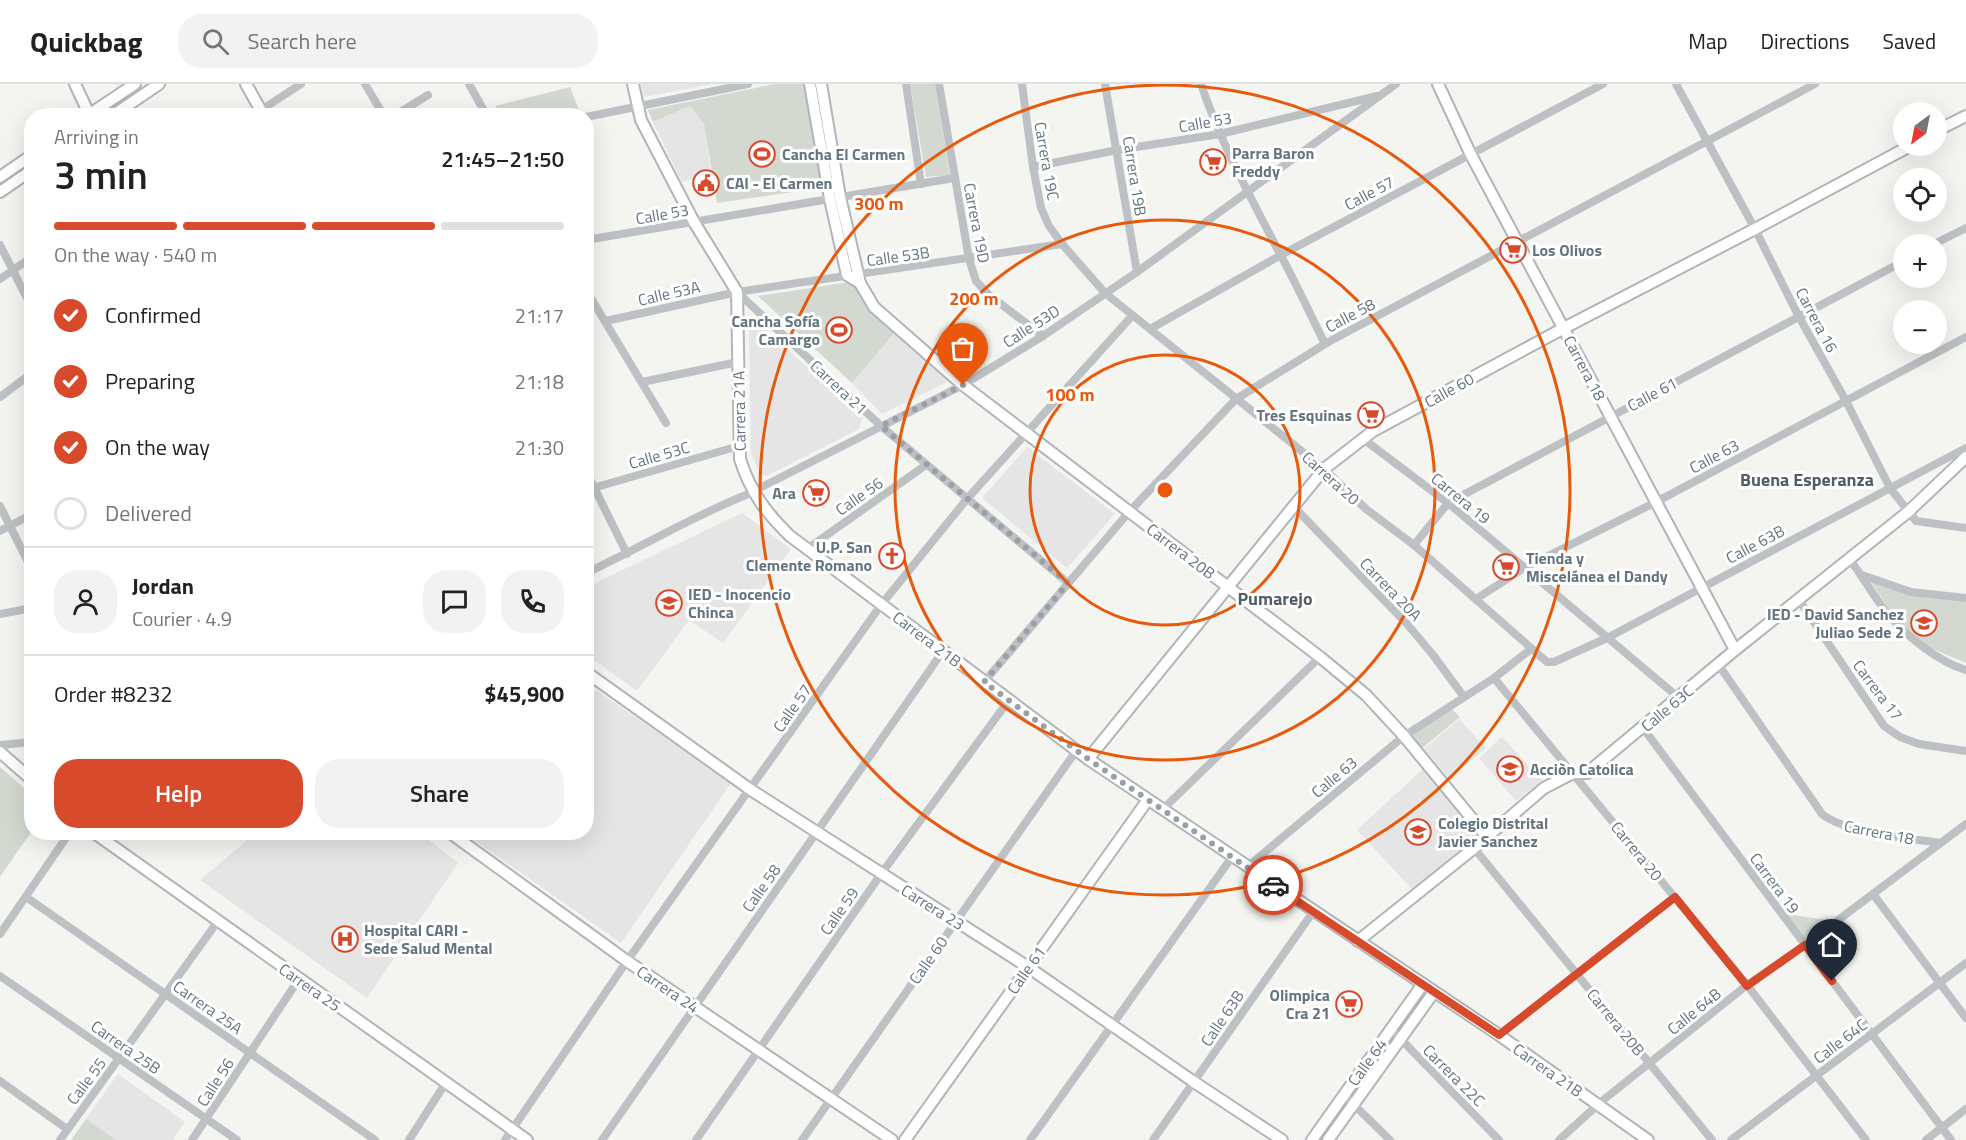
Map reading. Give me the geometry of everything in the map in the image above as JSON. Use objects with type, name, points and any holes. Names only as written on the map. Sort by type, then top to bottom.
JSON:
[{"type":"street","points":[[75,84],[86,108]]},
{"type":"street","points":[[99,108],[135,84]]},
{"type":"street","points":[[123,108],[159,84]]},
{"type":"street","points":[[246,84],[256,108]]},
{"type":"street","points":[[267,108],[300,84]]},
{"type":"street","points":[[365,84],[379,108]]},
{"type":"street","points":[[469,84],[482,108]]},
{"type":"street","name":"Carrera 21","points":[[633,84],[641,120],[694,222],[737,292],[881,426],[966,500],[1068,583]]},
{"type":"street","points":[[594,115],[748,84]]},
{"type":"street","points":[[810,84],[855,278]]},
{"type":"street","points":[[821,84],[835,198]]},
{"type":"street","points":[[906,84],[921,184]]},
{"type":"street","name":"Carrera 19D","points":[[939,84],[969,259],[976,281],[1043,336]]},
{"type":"street","name":"Carrera 19C","points":[[1022,84],[1033,167],[1041,208],[1048,226],[1105,292]]},
{"type":"street","name":"Carrera 19B","points":[[1106,84],[1137,272]]},
{"type":"street","points":[[1201,84],[1220,134],[1247,192],[1325,344]]},
{"type":"street","name":"Calle 53D","points":[[594,569],[963,385],[1043,336],[1137,272],[1396,84]]},
{"type":"street","name":"Carrera 18","points":[[1438,84],[1471,154],[1735,650]]},
{"type":"street","name":"Calle 57","points":[[1150,329],[1281,255],[1603,84]]},
{"type":"street","name":"Carrera 16","points":[[1676,84],[1755,229],[1890,488],[1916,521],[1966,528]]},
{"type":"street","name":"Calle 58","points":[[984,682],[1129,512],[1236,399],[1325,344],[1815,84]]},
{"type":"street","points":[[407,108],[428,95]]},
{"type":"street","name":"Calle 53","points":[[1033,167],[1117,150],[1220,134],[1381,95]]},
{"type":"street","points":[[1947,126],[1966,116]]},
{"type":"street","name":"Calle 60","points":[[1088,759],[1293,506],[1324,470],[1362,438],[1563,328],[1893,155]]},
{"type":"street","points":[[0,177],[24,160]]},
{"type":"street","points":[[0,192],[24,176]]},
{"type":"street","name":"Calle 53","points":[[594,239],[954,178]]},
{"type":"street","points":[[1947,238],[1966,228]]},
{"type":"street","name":"Calle 53B","points":[[737,292],[855,278],[1062,244]]},
{"type":"street","points":[[0,245],[24,292]]},
{"type":"street","points":[[0,279],[24,262]]},
{"type":"street","name":"Calle 61","points":[[1414,545],[1448,503],[1798,315],[1893,267]]},
{"type":"street","name":"Carrera 20B","points":[[855,278],[874,307],[963,385],[1229,587],[1366,695],[1404,736],[1487,837]]},
{"type":"street","name":"Calle 53A","points":[[606,321],[737,292]]},
{"type":"street","name":"Carrera 21A","points":[[737,292],[738,446],[742,467],[753,491]]},
{"type":"street","name":"Carrera 20","points":[[1105,292],[1324,470],[1366,509],[1414,545],[1544,661],[1554,662]]},
{"type":"street","points":[[594,302],[666,423]]},
{"type":"street","name":"Calle 57","points":[[505,1140],[627,961],[881,605],[966,500],[1132,316]]},
{"type":"street","name":"Calle 63","points":[[1476,599],[1524,567],[1656,502],[1966,337]]},
{"type":"street","points":[[642,382],[738,362]]},
{"type":"street","points":[[0,398],[24,379]]},
{"type":"street","name":"Carrera 19","points":[[1362,438],[1448,503],[1679,698]]},
{"type":"street","name":"Calle 53C","points":[[596,488],[738,446]]},
{"type":"street","name":"Calle 63B","points":[[1554,662],[1607,638],[1966,448]]},
{"type":"street","name":"Calle 63C","points":[[1358,941],[1474,848],[1544,788],[1573,773],[1587,773],[1735,650],[1908,512],[1966,457]]},
{"type":"street","name":"Calle 56","points":[[807,549],[926,465]]},
{"type":"street","points":[[594,485],[627,555]]},
{"type":"street","name":"Carrera 21B","points":[[753,491],[775,521],[790,536],[1076,751],[1147,801],[1499,1035],[1648,1140]]},
{"type":"street","points":[[0,506],[24,554]]},
{"type":"street","name":"Carrera 20A","points":[[1293,506],[1407,624],[1464,697]]},
{"type":"street","points":[[0,531],[24,518]]},
{"type":"street","points":[[1849,559],[1887,613],[1919,645],[1966,670]]},
{"type":"street","points":[[1862,575],[1911,592],[1966,597]]},
{"type":"street","name":"Carrera 17","points":[[1799,600],[1884,726],[1900,737],[1919,744],[1966,751]]},
{"type":"street","points":[[0,614],[24,610]]},
{"type":"street","name":"Calle 63","points":[[1247,867],[1404,736],[1494,678],[1531,649]]},
{"type":"street","name":"Calle 58","points":[[602,1140],[943,651]]},
{"type":"street","points":[[1162,810],[1320,657]]},
{"type":"street","name":"Carrera 18","points":[[1718,664],[1822,814],[1831,821],[1846,827],[1940,843]]},
{"type":"street","name":"Carrera 23","points":[[594,678],[750,790],[1028,967],[1282,1140]]},
{"type":"street","name":"Carrera 20","points":[[1494,678],[1747,986],[1866,1140]]},
{"type":"street","name":"Calle 59","points":[[696,1140],[881,874],[1009,700]]},
{"type":"street","name":"Carrera 19","points":[[1643,728],[1951,1140]]},
{"type":"street","points":[[0,745],[24,744]]},
{"type":"street","name":"Calle 60","points":[[802,1140],[1076,751]]},
{"type":"street","points":[[0,752],[24,773]]},
{"type":"street","name":"Calle 61","points":[[905,1140],[1147,801]]},
{"type":"street","name":"Calle 64B","points":[[1559,1140],[1597,1105],[1747,986],[1966,824]]},
{"type":"street","points":[[0,934],[65,840]]},
{"type":"street","name":"Carrera 25","points":[[104,840],[527,1140]]},
{"type":"street","name":"Carrera 24","points":[[460,840],[627,961],[892,1140]]},
{"type":"street","name":"Carrera 20B","points":[[1474,848],[1712,1140]]},
{"type":"street","points":[[1030,1140],[1232,857]]},
{"type":"street","points":[[1873,894],[1966,1018]]},
{"type":"street","name":"Carrera 25A","points":[[26,897],[375,1140]]},
{"type":"street","points":[[1499,1035],[1675,897]]},
{"type":"street","name":"Calle 63B","points":[[1154,1140],[1313,912]]},
{"type":"street","name":"Calle 55","points":[[60,1140],[218,921]]},
{"type":"street","name":"Calle 64C","points":[[1731,1140],[1966,963]]},
{"type":"street","name":"Carrera 25B","points":[[0,976],[237,1140]]},
{"type":"street","name":"Calle 56","points":[[192,1140],[299,979]]},
{"type":"street","name":"Calle 64","points":[[1312,1140],[1423,984]]},
{"type":"street","name":"Calle 64","points":[[1328,1140],[1434,992]]},
{"type":"street","name":"Carrera 22C","points":[[1391,1029],[1499,1140]]},
{"type":"street","points":[[0,1081],[67,1129]]},
{"type":"street","points":[[409,1140],[446,1084]]},
{"type":"street","points":[[1344,1095],[1390,1140]]},
{"type":"street","points":[[1926,1140],[1966,1110]]},
{"type":"shaded area","points":[[641,84],[712,84],[644,97]]},
{"type":"shaded area","name":"Cancha El Carmen","points":[[775,84],[804,84],[828,187],[717,203],[704,124],[690,106],[653,122],[648,110]]},
{"type":"shaded area","points":[[910,84],[935,84],[950,175],[926,177]]},
{"type":"shaded area","points":[[570,87],[578,108],[496,108],[495,106]]},
{"type":"shaded area","points":[[690,106],[704,124],[711,174],[682,182],[653,122]]},
{"type":"shaded area","points":[[855,281],[863,299],[895,332],[852,383],[758,296]]},
{"type":"shaded area","points":[[757,322],[856,411],[862,419],[859,429],[766,476],[759,472],[751,453],[749,325]]},
{"type":"shaded area","points":[[895,332],[951,380],[882,414],[852,383]]},
{"type":"shaded area","points":[[1027,447],[1115,514],[1067,568],[982,498]]},
{"type":"shaded area","name":"IED - Inocencio Chinca","points":[[742,513],[791,549],[723,643],[689,620],[637,691],[594,660],[594,584]]},
{"type":"shaded area","points":[[1871,582],[1966,601],[1966,663],[1926,646],[1898,623]]},
{"type":"shaded area","points":[[596,690],[731,783],[621,943],[474,840],[594,840],[594,694]]},
{"type":"shaded area","points":[[1451,708],[1460,717],[1421,749],[1410,735]]},
{"type":"shaded area","points":[[1459,719],[1486,748],[1449,779],[1424,749]]},
{"type":"shaded area","name":"Acciòn Catolica","points":[[1502,737],[1542,780],[1516,801],[1479,758]]},
{"type":"shaded area","points":[[0,767],[24,788],[25,840],[0,877]]},
{"type":"shaded area","name":"Colegio Distrital Javier Sanchez","points":[[1423,769],[1478,835],[1413,890],[1357,830]]},
{"type":"shaded area","name":"Hospital CARI - Sede Salud Mental","points":[[248,840],[429,840],[458,863],[367,998],[200,880]]},
{"type":"shaded area","points":[[1786,914],[1834,921],[1805,940]]},
{"type":"shaded area","points":[[118,1074],[185,1122],[172,1140],[116,1140],[86,1119]]},
{"type":"shaded area","points":[[86,1119],[116,1140],[71,1140]]},
{"type":"way so far","points":[[963,385],[881,426],[966,500],[1068,583],[984,682],[1088,759],[1273,885]]},
{"type":"place","name":"Cancha El Carmen","points":[[762,154]]},
{"type":"place","name":"Parra Baron Freddy","points":[[1213,162]]},
{"type":"place","name":"CAI - El Carmen","points":[[706,183]]},
{"type":"place","name":"Los Olivos","points":[[1513,250]]},
{"type":"place","name":"Cancha Sofía Camargo","points":[[839,330]]},
{"type":"place","name":"Tres Esquinas","points":[[1371,415]]},
{"type":"place","name":"Ara","points":[[816,493]]},
{"type":"place","name":"U.P. San Clemente Romano","points":[[892,556]]},
{"type":"place","name":"Tienda y Miscelánea el Dandy","points":[[1506,567]]},
{"type":"place","name":"IED - Inocencio Chinca","points":[[669,603]]},
{"type":"place","name":"IED - David Sanchez Juliao Sede 2","points":[[1924,623]]},
{"type":"place","name":"Acciòn Catolica","points":[[1510,769]]},
{"type":"place","name":"Colegio Distrital Javier Sanchez","points":[[1418,832]]},
{"type":"place","name":"Hospital CARI - Sede Salud Mental","points":[[345,939]]},
{"type":"place","name":"Olimpica Cra 21","points":[[1349,1004]]},
{"type":"district","name":"Buena Esperanza","points":[[1807,480]]},
{"type":"district","name":"Pumarejo","points":[[1275,599]]},
{"type":"route","points":[[1273,885],[1499,1035],[1675,897],[1747,986],[1805,945],[1832,981]]}]
